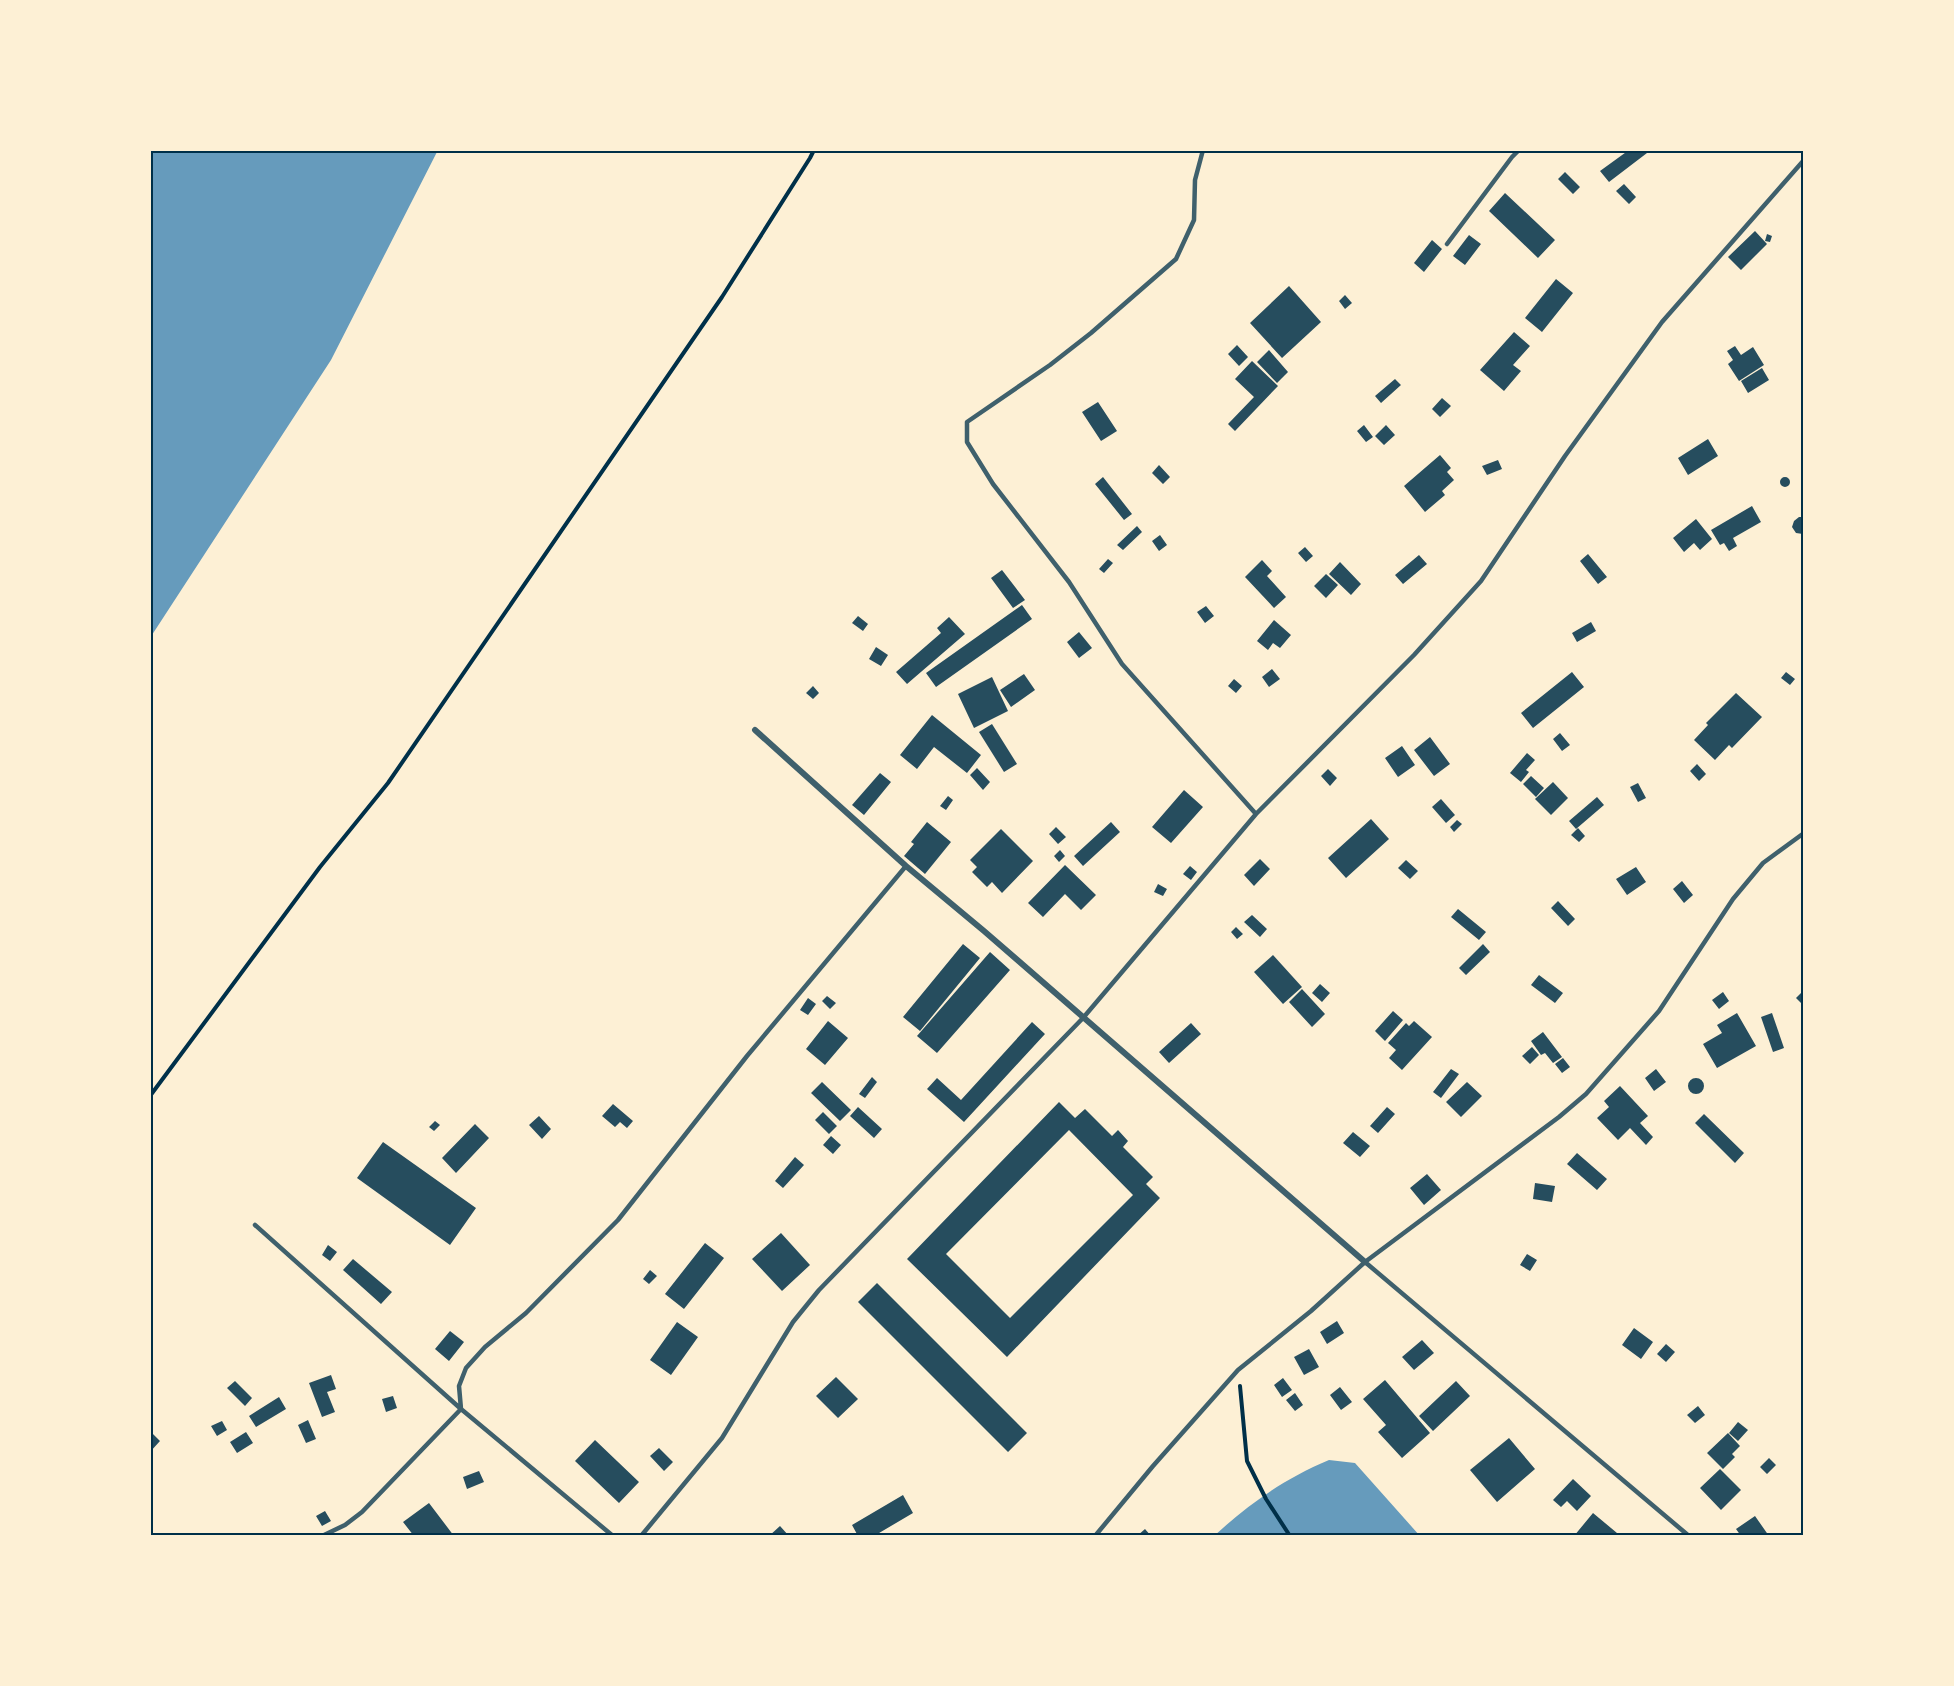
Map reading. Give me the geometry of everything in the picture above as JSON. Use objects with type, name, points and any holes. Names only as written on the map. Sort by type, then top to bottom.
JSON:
[{"type":"street","points":[[755,730],[906,866],[1365,1262]]},
{"type":"lane","points":[[1203,150],[1195,180],[1194,220],[1176,259],[1091,333],[1050,365],[967,422],[968,442],[993,484],[1069,582],[1122,664],[1256,814]]},
{"type":"lane","points":[[1447,244],[1519,150]]},
{"type":"lane","points":[[641,1536],[722,1438],[793,1322],[819,1290],[1083,1018],[1256,814],[1414,655],[1481,581],[1565,456],[1662,322],[1804,160]]},
{"type":"lane","points":[[1095,1536],[1238,1370],[1311,1311],[1365,1262],[1559,1118],[1586,1094],[1659,1011],[1733,898],[1763,863],[1804,833]]},
{"type":"lane","points":[[322,1536],[362,1512],[461,1409],[459,1386],[466,1368],[485,1347],[526,1313],[618,1220],[747,1056],[906,866]]},
{"type":"lane","points":[[255,1225],[461,1409],[614,1536]]},
{"type":"lane","points":[[1365,1262],[1689,1536]]},
{"type":"path","points":[[150,1096],[320,867],[388,783],[722,297],[814,150]]},
{"type":"path","points":[[1238,1370],[1247,1461],[1266,1499],[1290,1536]]},
{"type":"water","points":[[150,150],[438,150],[331,360],[150,638]]},
{"type":"water","points":[[1329,1460],[1355,1463],[1420,1536],[1214,1536],[1268,1493],[1297,1475]]},
{"type":"building","points":[[1629,150],[1645,150],[1647,153],[1609,182],[1600,171]]},
{"type":"building","points":[[1565,172],[1580,187],[1573,194],[1558,179]]},
{"type":"building","points":[[1624,184],[1636,197],[1629,204],[1616,191]]},
{"type":"building","points":[[1505,193],[1555,240],[1538,258],[1489,211]]},
{"type":"building","points":[[1755,231],[1767,244],[1741,270],[1728,257]]},
{"type":"building","points":[[1767,234],[1772,236],[1770,242],[1765,241]]},
{"type":"building","points":[[1469,235],[1481,244],[1465,265],[1453,256]]},
{"type":"building","points":[[1432,240],[1442,249],[1424,272],[1414,263]]},
{"type":"building","points":[[1556,279],[1573,293],[1542,332],[1525,318]]},
{"type":"building","points":[[1289,286],[1321,322],[1282,358],[1250,323]]},
{"type":"building","points":[[1345,295],[1352,303],[1345,309],[1339,301]]},
{"type":"building","points":[[1514,332],[1530,346],[1513,365],[1521,371],[1504,391],[1480,370]]},
{"type":"building","points":[[1237,345],[1248,357],[1239,366],[1228,354]]},
{"type":"building","points":[[1735,346],[1741,355],[1753,347],[1764,365],[1739,381],[1728,364],[1733,360],[1727,351]]},
{"type":"building","points":[[1269,350],[1288,372],[1277,383],[1257,362]]},
{"type":"building","points":[[1252,361],[1278,386],[1235,431],[1228,424],[1254,397],[1235,379]]},
{"type":"building","points":[[1762,368],[1769,380],[1748,393],[1741,381]]},
{"type":"building","points":[[1395,379],[1401,385],[1381,403],[1375,396]]},
{"type":"building","points":[[1442,398],[1451,406],[1440,417],[1432,409]]},
{"type":"building","points":[[1098,402],[1117,431],[1101,441],[1082,412]]},
{"type":"building","points":[[1364,425],[1373,437],[1366,442],[1357,431]]},
{"type":"building","points":[[1386,425],[1395,435],[1384,445],[1375,436]]},
{"type":"building","points":[[1708,439],[1718,456],[1688,475],[1678,458]]},
{"type":"building","points":[[1440,455],[1451,468],[1447,472],[1454,480],[1442,491],[1445,495],[1425,512],[1404,486]]},
{"type":"building","points":[[1498,460],[1502,469],[1487,475],[1482,466]]},
{"type":"building","points":[[1159,465],[1170,477],[1163,484],[1152,473]]},
{"type":"building","points":[[1103,477],[1132,514],[1124,520],[1095,484]]},
{"type":"building","points":[[1785,477],[1790,482],[1785,487],[1780,482]]},
{"type":"building","points":[[1752,506],[1761,522],[1733,538],[1737,546],[1729,551],[1724,543],[1720,545],[1711,530]]},
{"type":"building","points":[[1799,517],[1804,517],[1803,534],[1796,533],[1792,527],[1794,521]]},
{"type":"building","points":[[1696,519],[1712,539],[1700,550],[1694,543],[1684,552],[1673,538]]},
{"type":"building","points":[[1137,526],[1142,532],[1123,550],[1117,545]]},
{"type":"building","points":[[1160,535],[1167,545],[1159,551],[1152,541]]},
{"type":"building","points":[[1305,547],[1313,556],[1306,562],[1298,553]]},
{"type":"building","points":[[1588,554],[1607,577],[1598,584],[1580,561]]},
{"type":"building","points":[[1419,555],[1427,564],[1403,584],[1395,575]]},
{"type":"building","points":[[1108,559],[1113,563],[1104,573],[1099,569]]},
{"type":"building","points":[[1262,560],[1272,571],[1267,576],[1286,597],[1274,608],[1245,577]]},
{"type":"building","points":[[1340,562],[1361,584],[1351,595],[1329,574]]},
{"type":"building","points":[[1002,570],[1025,600],[1013,608],[991,578]]},
{"type":"building","points":[[1326,574],[1338,585],[1326,598],[1314,586]]},
{"type":"building","points":[[1022,605],[1032,619],[936,687],[926,673]]},
{"type":"building","points":[[1206,606],[1214,616],[1205,623],[1197,612]]},
{"type":"building","points":[[858,616],[868,624],[863,631],[852,623]]},
{"type":"building","points":[[949,617],[965,634],[907,684],[896,672],[941,633],[937,628]]},
{"type":"building","points":[[1274,620],[1291,635],[1280,648],[1273,643],[1268,650],[1257,641]]},
{"type":"building","points":[[1591,622],[1596,631],[1577,642],[1572,633]]},
{"type":"building","points":[[1079,632],[1092,648],[1079,658],[1067,642]]},
{"type":"building","points":[[876,647],[888,655],[881,666],[869,659]]},
{"type":"building","points":[[1272,669],[1280,679],[1269,687],[1262,677]]},
{"type":"building","points":[[1572,672],[1584,687],[1533,728],[1521,713]]},
{"type":"building","points":[[1786,672],[1795,679],[1790,685],[1781,678]]},
{"type":"building","points":[[1024,674],[1035,690],[1011,707],[1000,690]]},
{"type":"building","points":[[992,677],[1008,711],[974,728],[958,694]]},
{"type":"building","points":[[1234,679],[1242,686],[1236,693],[1228,686]]},
{"type":"building","points":[[813,686],[819,693],[813,699],[806,693]]},
{"type":"building","points":[[1736,693],[1762,717],[1732,748],[1729,745],[1715,760],[1694,740],[1708,725],[1706,723]]},
{"type":"building","points":[[932,715],[981,755],[967,773],[934,747],[917,769],[900,755]]},
{"type":"building","points":[[992,724],[1017,764],[1004,772],[979,732]]},
{"type":"building","points":[[1560,733],[1570,745],[1562,751],[1553,739]]},
{"type":"building","points":[[1430,737],[1450,764],[1434,776],[1414,750]]},
{"type":"building","points":[[1402,746],[1415,765],[1398,777],[1385,758]]},
{"type":"building","points":[[1527,753],[1535,760],[1526,770],[1529,772],[1521,782],[1510,773]]},
{"type":"building","points":[[1697,764],[1706,774],[1699,781],[1690,771]]},
{"type":"building","points":[[977,768],[990,782],[983,790],[970,775]]},
{"type":"building","points":[[1328,769],[1337,778],[1330,786],[1321,776]]},
{"type":"building","points":[[880,773],[891,782],[864,815],[852,805]]},
{"type":"building","points":[[1531,776],[1544,788],[1536,797],[1523,784]]},
{"type":"building","points":[[1553,782],[1568,798],[1551,815],[1535,799]]},
{"type":"building","points":[[1638,783],[1646,798],[1638,802],[1630,787]]},
{"type":"building","points":[[1184,790],[1203,807],[1171,843],[1152,827]]},
{"type":"building","points":[[948,796],[953,800],[946,810],[940,806]]},
{"type":"building","points":[[1597,797],[1604,805],[1576,829],[1569,821]]},
{"type":"building","points":[[1441,799],[1455,815],[1446,823],[1432,807]]},
{"type":"building","points":[[1371,819],[1389,839],[1346,878],[1328,858]]},
{"type":"building","points":[[1457,820],[1462,824],[1454,832],[1450,827]]},
{"type":"building","points":[[927,822],[951,842],[925,874],[904,856],[914,844],[911,842]]},
{"type":"building","points":[[1111,822],[1120,832],[1083,866],[1074,856]]},
{"type":"building","points":[[1056,827],[1066,837],[1058,844],[1049,834]]},
{"type":"building","points":[[1578,828],[1585,836],[1579,842],[1571,835]]},
{"type":"building","points":[[1001,829],[1033,861],[1002,893],[992,882],[987,887],[972,872],[977,867],[970,860]]},
{"type":"building","points":[[1060,850],[1065,856],[1059,862],[1054,856]]},
{"type":"building","points":[[1260,859],[1270,869],[1254,886],[1244,875]]},
{"type":"building","points":[[1406,860],[1418,871],[1410,879],[1398,868]]},
{"type":"building","points":[[1065,865],[1096,895],[1081,910],[1065,894],[1043,917],[1028,903]]},
{"type":"building","points":[[1190,866],[1197,872],[1191,880],[1183,874]]},
{"type":"building","points":[[1636,867],[1646,882],[1627,895],[1616,879]]},
{"type":"building","points":[[1682,881],[1693,895],[1684,903],[1673,889]]},
{"type":"building","points":[[1158,884],[1167,889],[1163,896],[1154,892]]},
{"type":"building","points":[[1558,901],[1575,919],[1568,926],[1551,908]]},
{"type":"building","points":[[1458,909],[1486,932],[1479,940],[1451,917]]},
{"type":"building","points":[[1252,915],[1267,929],[1260,937],[1244,922]]},
{"type":"building","points":[[1236,927],[1243,934],[1237,939],[1231,932]]},
{"type":"building","points":[[963,944],[980,958],[920,1031],[903,1017]]},
{"type":"building","points":[[1483,944],[1490,952],[1466,975],[1459,968]]},
{"type":"building","points":[[990,952],[1010,970],[937,1053],[917,1036]]},
{"type":"building","points":[[1273,955],[1302,987],[1283,1004],[1254,972]]},
{"type":"building","points":[[1539,975],[1563,993],[1555,1003],[1531,985]]},
{"type":"building","points":[[1320,984],[1330,993],[1322,1002],[1312,993]]},
{"type":"building","points":[[1302,989],[1325,1014],[1312,1027],[1289,1002]]},
{"type":"building","points":[[1804,990],[1804,1006],[1796,998]]},
{"type":"building","points":[[1723,992],[1729,1001],[1719,1009],[1712,1000]]},
{"type":"building","points":[[827,996],[836,1003],[830,1009],[822,1001]]},
{"type":"building","points":[[808,998],[816,1004],[808,1015],[800,1010]]},
{"type":"building","points":[[1393,1011],[1403,1020],[1385,1041],[1375,1031]]},
{"type":"building","points":[[1737,1013],[1756,1046],[1717,1068],[1703,1044],[1722,1033],[1717,1025]]},
{"type":"building","points":[[1772,1013],[1784,1048],[1773,1052],[1761,1017]]},
{"type":"building","points":[[828,1021],[848,1038],[825,1065],[806,1049]]},
{"type":"building","points":[[1414,1021],[1432,1037],[1402,1070],[1389,1058],[1396,1050],[1388,1043],[1406,1023],[1409,1026]]},
{"type":"building","points":[[1032,1022],[1045,1034],[964,1122],[927,1089],[937,1078],[961,1100]]},
{"type":"building","points":[[1191,1023],[1201,1034],[1169,1063],[1159,1052]]},
{"type":"building","points":[[1543,1032],[1562,1057],[1553,1063],[1545,1053],[1541,1055],[1531,1041]]},
{"type":"building","points":[[1532,1047],[1539,1055],[1530,1064],[1522,1056]]},
{"type":"building","points":[[1563,1058],[1570,1067],[1562,1073],[1555,1064]]},
{"type":"building","points":[[1451,1069],[1459,1074],[1441,1098],[1433,1092]]},
{"type":"building","points":[[1656,1069],[1666,1082],[1654,1091],[1645,1078]]},
{"type":"building","points":[[872,1077],[877,1082],[865,1098],[859,1094]]},
{"type":"building","points":[[1693,1078],[1699,1078],[1704,1086],[1702,1092],[1693,1094],[1688,1089],[1688,1083]]},
{"type":"building","points":[[822,1082],[851,1110],[840,1121],[811,1093]]},
{"type":"building","points":[[1467,1082],[1482,1096],[1461,1117],[1446,1102]]},
{"type":"building","points":[[1620,1086],[1648,1116],[1640,1123],[1653,1137],[1646,1145],[1630,1128],[1618,1140],[1597,1118],[1609,1107],[1604,1101]]},
{"type":"building","points":[[1059,1102],[1075,1118],[1085,1109],[1112,1136],[1118,1130],[1128,1141],[1123,1147],[1153,1177],[1146,1184],[1160,1198],[1007,1357],[907,1259]],"holes":[[[1069,1130],[1133,1195],[1010,1318],[946,1254]]]},
{"type":"building","points":[[613,1104],[633,1121],[627,1128],[620,1122],[615,1127],[602,1116]]},
{"type":"building","points":[[858,1107],[882,1129],[874,1138],[850,1116]]},
{"type":"building","points":[[1387,1107],[1395,1114],[1378,1133],[1370,1126]]},
{"type":"building","points":[[823,1112],[837,1126],[829,1134],[815,1120]]},
{"type":"building","points":[[1704,1114],[1744,1153],[1735,1163],[1695,1123]]},
{"type":"building","points":[[539,1116],[551,1129],[542,1139],[529,1125]]},
{"type":"building","points":[[435,1121],[440,1125],[434,1131],[429,1127]]},
{"type":"building","points":[[475,1124],[489,1138],[456,1173],[442,1158]]},
{"type":"building","points":[[1353,1132],[1370,1146],[1360,1157],[1343,1143]]},
{"type":"building","points":[[831,1136],[841,1145],[833,1154],[823,1145]]},
{"type":"building","points":[[383,1142],[476,1208],[450,1245],[357,1178]]},
{"type":"building","points":[[1577,1153],[1607,1179],[1597,1190],[1567,1164]]},
{"type":"building","points":[[795,1157],[804,1165],[783,1188],[775,1181]]},
{"type":"building","points":[[1427,1174],[1441,1190],[1424,1205],[1410,1188]]},
{"type":"building","points":[[1535,1183],[1555,1186],[1552,1202],[1533,1199]]},
{"type":"building","points":[[781,1233],[810,1265],[782,1291],[752,1259]]},
{"type":"building","points":[[705,1243],[724,1258],[684,1309],[665,1294]]},
{"type":"building","points":[[328,1245],[337,1252],[330,1261],[322,1255]]},
{"type":"building","points":[[1527,1254],[1537,1260],[1530,1271],[1520,1265]]},
{"type":"building","points":[[353,1259],[392,1292],[381,1304],[343,1270]]},
{"type":"building","points":[[650,1270],[657,1276],[649,1284],[643,1279]]},
{"type":"building","points":[[877,1283],[1027,1433],[1008,1452],[858,1302]]},
{"type":"building","points":[[1337,1321],[1344,1333],[1327,1344],[1320,1332]]},
{"type":"building","points":[[677,1322],[698,1337],[671,1375],[650,1360]]},
{"type":"building","points":[[1634,1328],[1653,1342],[1641,1359],[1622,1345]]},
{"type":"building","points":[[450,1331],[464,1342],[449,1361],[435,1349]]},
{"type":"building","points":[[1422,1340],[1434,1353],[1414,1370],[1402,1357]]},
{"type":"building","points":[[1666,1344],[1675,1352],[1666,1362],[1657,1354]]},
{"type":"building","points":[[1309,1349],[1319,1367],[1304,1375],[1294,1357]]},
{"type":"building","points":[[331,1375],[336,1389],[327,1392],[335,1412],[322,1417],[309,1383]]},
{"type":"building","points":[[836,1377],[858,1399],[838,1418],[816,1396]]},
{"type":"building","points":[[1283,1378],[1292,1390],[1282,1397],[1274,1385]]},
{"type":"building","points":[[1385,1380],[1430,1433],[1402,1458],[1378,1432],[1386,1425],[1363,1399]]},
{"type":"building","points":[[235,1381],[252,1398],[245,1406],[227,1388]]},
{"type":"building","points":[[1456,1381],[1470,1396],[1433,1431],[1419,1416]]},
{"type":"building","points":[[1340,1387],[1352,1402],[1341,1410],[1330,1395]]},
{"type":"building","points":[[1295,1393],[1303,1405],[1295,1411],[1286,1400]]},
{"type":"building","points":[[393,1396],[397,1408],[386,1412],[382,1399]]},
{"type":"building","points":[[279,1397],[286,1409],[256,1427],[249,1416]]},
{"type":"building","points":[[1698,1406],[1705,1415],[1695,1423],[1687,1415]]},
{"type":"building","points":[[308,1420],[316,1439],[306,1443],[298,1425]]},
{"type":"building","points":[[222,1421],[227,1430],[217,1436],[211,1426]]},
{"type":"building","points":[[1738,1422],[1748,1430],[1738,1441],[1729,1433]]},
{"type":"building","points":[[150,1431],[160,1441],[150,1452]]},
{"type":"building","points":[[246,1432],[253,1443],[237,1453],[230,1442]]},
{"type":"building","points":[[1728,1433],[1740,1446],[1732,1454],[1735,1457],[1723,1469],[1707,1453]]},
{"type":"building","points":[[1509,1438],[1535,1469],[1497,1502],[1470,1470]]},
{"type":"building","points":[[595,1440],[639,1482],[619,1503],[575,1461]]},
{"type":"building","points":[[659,1448],[673,1462],[664,1471],[650,1456]]},
{"type":"building","points":[[1769,1458],[1776,1465],[1767,1474],[1760,1467]]},
{"type":"building","points":[[1720,1469],[1741,1490],[1721,1510],[1700,1488]]},
{"type":"building","points":[[479,1471],[484,1482],[467,1489],[463,1477]]},
{"type":"building","points":[[1573,1479],[1591,1496],[1577,1511],[1567,1501],[1561,1507],[1553,1500]]},
{"type":"building","points":[[903,1495],[913,1513],[874,1536],[858,1536],[852,1525]]},
{"type":"building","points":[[429,1503],[454,1536],[414,1536],[403,1522]]},
{"type":"building","points":[[325,1511],[331,1521],[322,1526],[316,1516]]},
{"type":"building","points":[[1593,1513],[1617,1533],[1614,1536],[1574,1536]]},
{"type":"building","points":[[1755,1516],[1769,1536],[1741,1536],[1736,1529]]},
{"type":"building","points":[[780,1526],[789,1536],[769,1536]]},
{"type":"building","points":[[1145,1529],[1151,1536],[1137,1536]]}]
